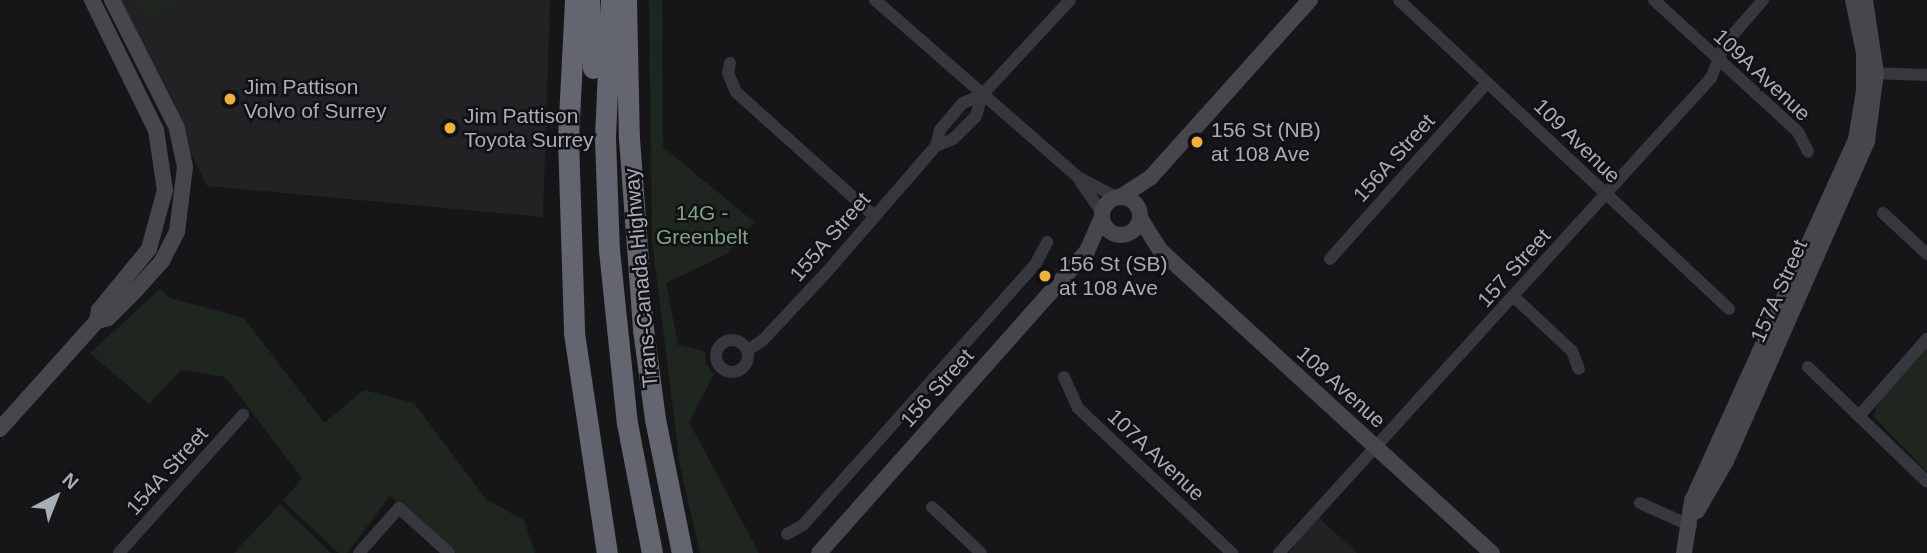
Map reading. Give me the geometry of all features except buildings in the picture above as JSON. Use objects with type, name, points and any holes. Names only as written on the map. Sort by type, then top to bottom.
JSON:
[{"type":"highway","points":[[575,0],[568,138],[570,265],[584,416],[607,553]]},
{"type":"highway","points":[[589,0],[603,334],[613,426],[637,553]]},
{"type":"highway","points":[[611,0],[605,138],[609,250],[627,423],[652,553]]},
{"type":"highway","name":"Trans-Canada Highway","points":[[628,0],[626,32],[643,329],[655,419],[682,553]]},
{"type":"street","points":[[0,429],[97,321],[100,310],[149,249],[165,190],[156,130],[92,0]]},
{"type":"street","points":[[97,321],[108,318],[162,261],[177,232],[183,202],[185,167],[177,128],[112,0]]},
{"type":"street","points":[[875,0],[1077,177],[1119,197],[1139,214]]},
{"type":"street","name":"155A Street","points":[[748,350],[772,331],[936,146],[953,139],[976,116],[982,95],[1070,0]]},
{"type":"street","points":[[1119,197],[1151,177],[1310,0]]},
{"type":"street","name":"109 Avenue","points":[[1399,0],[1729,309]]},
{"type":"street","name":"109A Avenue","points":[[1654,0],[1798,132],[1808,152]]},
{"type":"street","name":"157 Street","points":[[1279,553],[1374,445],[1514,297],[1606,194],[1720,62],[1725,44],[1763,0]]},
{"type":"street","points":[[1853,0],[1870,73]]},
{"type":"street","points":[[1865,0],[1870,73]]},
{"type":"street","points":[[730,63],[728,72],[736,92],[874,216]]},
{"type":"street","points":[[1870,73],[1927,75]]},
{"type":"street","name":"157A Street","points":[[1684,553],[1692,521],[1726,461],[1858,166],[1872,120],[1870,73]]},
{"type":"street","name":"156A Street","points":[[1330,259],[1488,83]]},
{"type":"street","points":[[1077,177],[1102,215]]},
{"type":"street","points":[[1122,234],[1139,214],[1151,177]]},
{"type":"street","name":"156 Street","points":[[819,553],[1087,251],[1102,215],[1119,197]]},
{"type":"street","points":[[1883,213],[1927,254]]},
{"type":"street","name":"108 Avenue","points":[[1139,214],[1161,251],[1492,553]]},
{"type":"street","name":"108 Avenue","points":[[1102,215],[1105,227],[1161,251]]},
{"type":"street","name":"156 Street","points":[[1087,251],[1122,234]]},
{"type":"street","name":"156 Street","points":[[787,534],[803,525],[1035,265],[1047,242]]},
{"type":"street","points":[[1514,297],[1572,351],[1579,369]]},
{"type":"street","points":[[1859,416],[1927,339]]},
{"type":"street","points":[[1808,368],[1927,482]]},
{"type":"street","name":"107A Avenue","points":[[1064,377],[1078,408],[1232,553]]},
{"type":"street","name":"154A Street","points":[[119,553],[243,415]]},
{"type":"street","points":[[1640,503],[1692,521]]},
{"type":"street","points":[[932,507],[981,553]]},
{"type":"street","points":[[359,553],[399,508],[450,553]]},
{"type":"shaded area","points":[[114,0],[550,0],[543,217],[207,186]]},
{"type":"shaded area","points":[[1317,516],[1357,553],[1289,553]]},
{"type":"green space","points":[[136,0],[189,0],[151,20]]},
{"type":"green space","name":"14G - Greenbelt","points":[[649,0],[662,0],[663,147],[754,222],[727,254],[666,283],[678,345],[705,351],[706,363],[714,374],[689,422],[759,553],[700,553],[680,466],[652,240]]},
{"type":"green space","points":[[160,289],[170,298],[244,318],[324,423],[364,390],[414,403],[486,499],[524,520],[535,553],[456,553],[390,496],[347,553],[339,553],[283,501],[302,478],[225,377],[181,370],[149,404],[90,353]]},
{"type":"green space","points":[[1927,348],[1927,472],[1874,417],[1878,403]]},
{"type":"green space","points":[[280,504],[331,553],[234,553]]},
{"type":"place","name":"Jim Pattison Volvo of Surrey","points":[[230,99]]},
{"type":"place","name":"Jim Pattison Toyota Surrey","points":[[450,128]]},
{"type":"place","name":"156 St (NB) at 108 Ave","points":[[1197,142]]},
{"type":"place","name":"156 St (SB) at 108 Ave","points":[[1045,276]]}]
